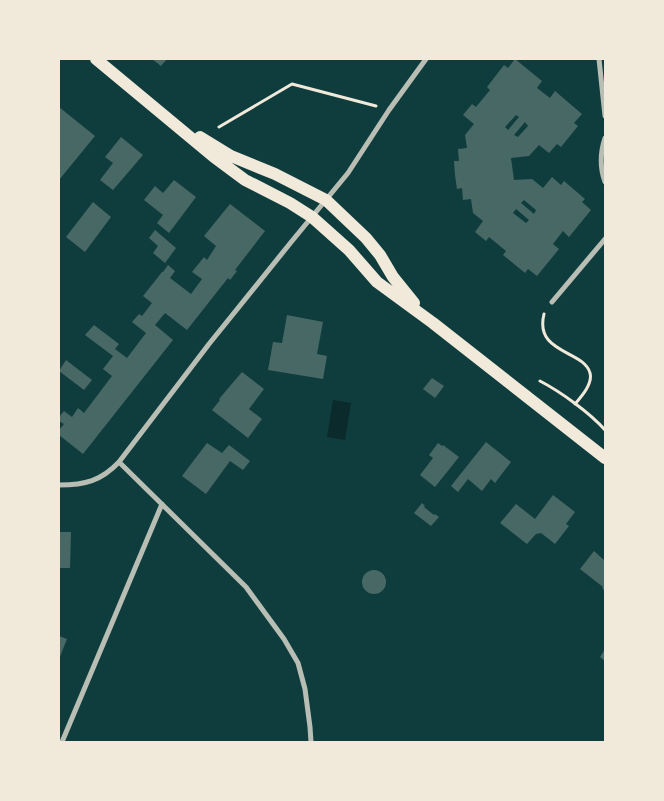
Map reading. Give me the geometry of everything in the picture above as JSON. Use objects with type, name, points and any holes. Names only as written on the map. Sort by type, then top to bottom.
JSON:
[{"type":"main road","points":[[96,59],[214,157],[245,180],[290,203],[312,217],[349,250],[377,282],[433,323],[605,458]]},
{"type":"main road","points":[[173,122],[231,156],[275,174],[326,200],[366,238],[380,255],[408,297],[433,323]]},
{"type":"street","points":[[59,485],[75,485],[98,479],[109,473],[119,462],[209,344],[348,173],[389,110],[426,59]]},
{"type":"street","points":[[599,59],[605,116]]},
{"type":"street","points":[[605,138],[601,160],[605,182]]},
{"type":"street","points":[[552,302],[605,239]]},
{"type":"street","points":[[119,462],[246,587],[284,639],[298,663],[305,689],[311,742]]},
{"type":"street","points":[[62,742],[162,504]]},
{"type":"path","points":[[215,130],[292,84],[389,110]]},
{"type":"path","points":[[552,302],[544,313],[542,321],[549,341],[557,349],[584,364],[590,372],[586,390],[575,404]]},
{"type":"water","points":[[333,400],[351,403],[345,440],[327,437]]},
{"type":"building","points":[[152,59],[167,59],[161,66]]},
{"type":"building","points":[[515,59],[542,81],[537,88],[550,98],[555,91],[582,114],[574,123],[578,126],[561,147],[557,144],[549,153],[539,145],[529,156],[511,158],[514,180],[532,179],[543,188],[552,177],[561,185],[564,181],[585,199],[582,202],[591,210],[569,237],[563,231],[553,244],[559,249],[537,276],[528,269],[525,273],[503,255],[506,251],[489,237],[486,241],[475,232],[483,221],[473,213],[471,199],[463,200],[462,188],[457,189],[455,175],[454,161],[459,161],[458,149],[467,148],[465,135],[474,124],[463,115],[472,104],[476,107],[490,90],[487,87],[504,65],[508,68]],"holes":[[[516,115],[519,117],[508,130],[505,127]],[[525,122],[528,126],[518,137],[514,135]],[[524,200],[536,210],[534,214],[521,203]],[[516,209],[529,220],[526,223],[513,213]]]},
{"type":"building","points":[[59,107],[95,136],[59,180]]},
{"type":"building","points":[[121,137],[143,155],[113,190],[100,180],[113,163],[105,157]]},
{"type":"building","points":[[174,180],[196,197],[169,233],[157,223],[163,215],[144,200],[155,186],[163,193]]},
{"type":"building","points":[[93,202],[111,217],[85,252],[66,237]]},
{"type":"building","points":[[230,204],[265,231],[235,270],[237,271],[230,280],[228,278],[187,330],[165,313],[155,325],[173,340],[83,454],[59,435],[59,430],[64,424],[59,421],[59,417],[64,411],[72,417],[78,408],[84,413],[112,376],[103,369],[113,356],[85,335],[94,325],[119,344],[115,349],[127,358],[146,333],[132,322],[139,314],[142,316],[152,303],[143,296],[168,265],[175,271],[170,278],[191,294],[202,279],[192,272],[204,257],[207,260],[216,246],[204,236]]},
{"type":"building","points":[[155,230],[176,248],[165,263],[153,253],[158,246],[149,238]]},
{"type":"building","points":[[287,315],[323,322],[317,354],[327,356],[323,379],[268,370],[273,342],[282,343]]},
{"type":"building","points":[[66,360],[92,380],[84,390],[59,371]]},
{"type":"building","points":[[242,372],[264,389],[249,409],[262,419],[248,438],[212,410]]},
{"type":"building","points":[[432,378],[444,386],[435,398],[423,389]]},
{"type":"building","points":[[486,442],[511,462],[495,483],[491,479],[482,491],[468,479],[458,492],[451,486]]},
{"type":"building","points":[[207,443],[222,453],[229,445],[250,461],[243,470],[230,461],[206,494],[182,476]]},
{"type":"building","points":[[438,443],[459,457],[435,487],[420,475],[433,458],[429,455]]},
{"type":"building","points":[[553,495],[575,512],[566,524],[569,526],[555,544],[541,533],[536,534],[527,544],[500,523],[516,504],[535,519]]},
{"type":"building","points":[[422,503],[424,507],[439,517],[431,526],[414,513]]},
{"type":"building","points":[[59,532],[71,532],[70,568],[59,568]]},
{"type":"building","points":[[594,551],[605,561],[605,591],[603,587],[580,569]]},
{"type":"building","points":[[374,570],[382,574],[386,582],[382,590],[374,594],[366,590],[362,582],[366,574]]},
{"type":"building","points":[[59,636],[67,639],[59,659]]},
{"type":"building","points":[[605,649],[605,661],[600,657]]}]
